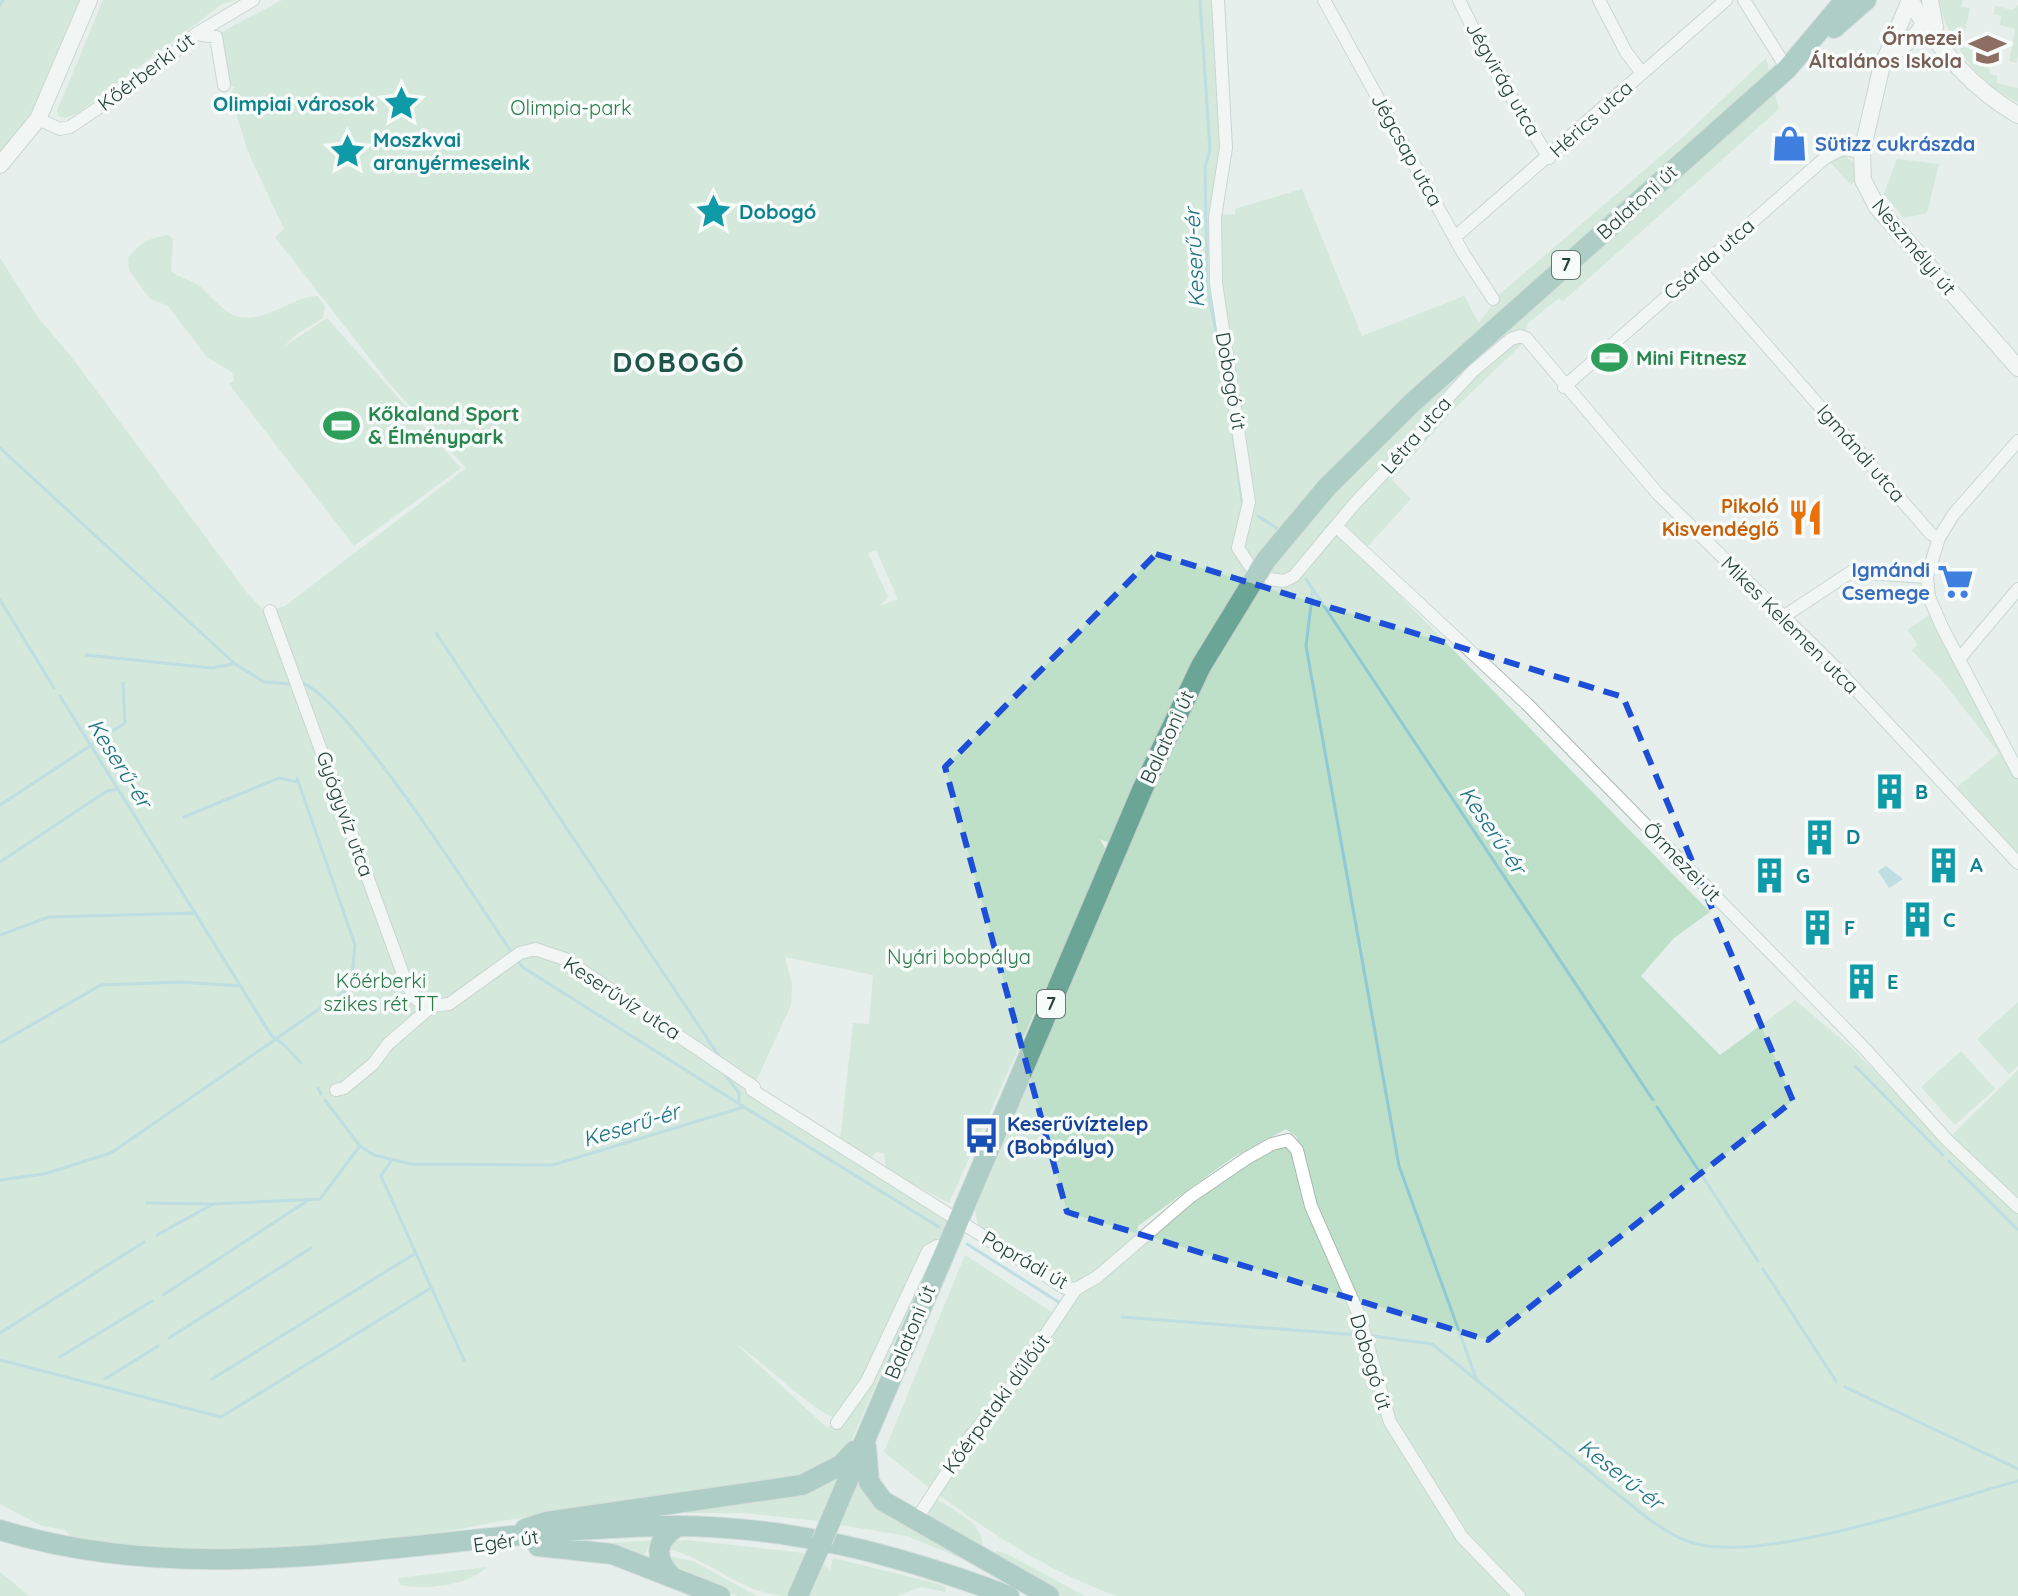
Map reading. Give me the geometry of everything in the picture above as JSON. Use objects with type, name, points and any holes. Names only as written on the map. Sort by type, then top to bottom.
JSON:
[{"type":"main road","name":"7","points":[[1792,64],[1845,0]]},
{"type":"main road","name":"7","points":[[1792,64],[1866,0]]},
{"type":"main road","name":"Balatoni út","points":[[798,1596],[944,1249],[1172,724],[1220,631],[1259,572],[1345,467],[1458,374],[1792,64]]},
{"type":"main road","points":[[868,1431],[866,1473],[872,1488],[883,1501],[1049,1596]]},
{"type":"main road","points":[[486,1543],[546,1522],[810,1483],[841,1465],[868,1431]]},
{"type":"main road","points":[[671,1576],[661,1563],[658,1551],[665,1535],[678,1526]]},
{"type":"main road","name":"Egér út","points":[[0,1530],[81,1557],[172,1571],[243,1572],[310,1567],[591,1530],[678,1526],[811,1537],[866,1549],[1009,1596]]},
{"type":"main road","points":[[486,1543],[598,1551],[720,1596]]},
{"type":"main road","points":[[951,1575],[952,1596]]},
{"type":"street","points":[[0,165],[38,119],[89,0]]},
{"type":"street","name":"Kőérberki út","points":[[38,119],[60,129],[70,127],[147,75],[196,34],[253,0]]},
{"type":"street","name":"Dobogó út","points":[[1218,0],[1226,148],[1215,217],[1216,283],[1249,502],[1238,548],[1259,572]]},
{"type":"street","name":"Jégcsap utca","points":[[1324,0],[1455,237],[1493,299]]},
{"type":"street","name":"Jégvirág utca","points":[[1459,0],[1488,59],[1549,158]]},
{"type":"street","points":[[1599,0],[1626,52],[1642,73]]},
{"type":"street","name":"Hérics utca","points":[[1455,237],[1549,158],[1726,0]]},
{"type":"street","points":[[1744,0],[1792,64]]},
{"type":"street","points":[[1910,0],[1928,13],[1944,51],[1969,78],[2018,115]]},
{"type":"street","name":"Neszmélyi út","points":[[1910,0],[1884,61],[1862,152],[1863,180],[1877,207],[2018,368]]},
{"type":"street","points":[[1884,61],[1928,13]]},
{"type":"street","points":[[196,34],[216,37],[224,85]]},
{"type":"street","name":"Csárda utca","points":[[1564,387],[1825,158],[1842,149],[1862,152]]},
{"type":"street","name":"Igmándi utca","points":[[1699,268],[1931,534],[1939,538]]},
{"type":"street","name":"Létra utca","points":[[1259,572],[1284,581],[1294,576],[1431,423],[1458,374],[1511,339],[1526,338],[1564,387]]},
{"type":"street","name":"Mikes Kelemen utca","points":[[1564,387],[1658,494],[1783,617],[2018,863]]},
{"type":"street","points":[[2018,441],[1953,515],[1939,538],[1927,577],[1929,597],[2018,772]]},
{"type":"street","name":"Őrmezei út","points":[[1337,527],[1527,704],[1854,1038],[1947,1140],[2018,1207]]},
{"type":"street","points":[[1783,617],[1851,572],[1927,577]]},
{"type":"street","points":[[1959,659],[2018,589]]},
{"type":"street","name":"Gyógyvíz utca","points":[[270,611],[407,985],[417,1000],[432,1006]]},
{"type":"street","name":"Keserűvíz utca","points":[[336,1090],[344,1088],[373,1064],[388,1044],[432,1006],[449,1004],[516,956],[535,949],[565,959],[754,1087]]},
{"type":"street","name":"Poprádi út","points":[[754,1087],[752,1090],[1065,1288],[1076,1289],[1097,1277],[1144,1234],[1247,1158],[1281,1140],[1292,1143]]},
{"type":"street","name":"Dobogó út","points":[[1292,1143],[1311,1206],[1364,1336],[1390,1422],[1475,1554],[1519,1596]]},
{"type":"street","points":[[837,1423],[867,1381],[928,1251],[937,1246],[944,1249]]},
{"type":"street","name":"Kőérpataki dűlőút","points":[[916,1520],[970,1437],[1010,1388],[1076,1289]]},
{"type":"highlighted area","points":[[1156,554],[1623,697],[1793,1101],[1488,1340],[1067,1212],[945,767]]},
{"type":"green space","points":[[0,0],[89,0],[50,95],[0,165]]},
{"type":"green space","points":[[103,0],[235,0],[222,4],[78,113],[65,118],[59,116],[57,111]]},
{"type":"green space","points":[[282,0],[1218,0],[1219,215],[1235,214],[1235,209],[1302,189],[1362,336],[1464,296],[1479,323],[1501,293],[1683,137],[1766,58],[1779,109],[1562,302],[1559,298],[1527,324],[1523,343],[1452,411],[1392,480],[1411,499],[1360,555],[1710,912],[1674,938],[1641,976],[1720,1055],[1795,1000],[1853,1049],[1944,1143],[2018,1070],[2018,1596],[1117,1596],[1054,1568],[994,1534],[884,1452],[965,1255],[1062,1319],[1105,1270],[1160,1224],[1272,1144],[1297,1148],[1297,1137],[1286,1129],[1232,1158],[1138,1226],[1137,1235],[1082,1284],[1040,1269],[978,1225],[975,1210],[1152,792],[1213,665],[1250,570],[1118,847],[1100,839],[1105,848],[1095,878],[949,1203],[886,1170],[884,1153],[876,1152],[869,1159],[840,1140],[853,1023],[869,1024],[873,975],[785,957],[792,984],[791,1005],[752,1090],[957,1219],[935,1251],[911,1312],[844,1451],[813,1474],[501,1521],[396,1541],[231,1556],[74,1540],[65,1530],[42,1526],[0,1504],[0,258],[39,319],[70,355],[248,594],[271,618],[270,611],[285,606],[466,468],[389,383],[275,237],[284,229],[248,152],[230,93],[236,86],[231,86],[220,33]],"holes":[[[876,550],[898,599],[879,606],[888,597],[868,553]],[[736,1344],[803,1398],[837,1418],[837,1425],[826,1427]]]},
{"type":"green space","points":[[1938,0],[1963,0],[1961,7],[1970,8],[1963,41],[1985,47],[1990,74],[1997,76],[1997,83],[2018,88],[2018,102],[1977,73],[1958,46]]},
{"type":"green space","points":[[2018,5],[2016,63],[2009,61],[2015,29],[2000,25],[2001,16],[1994,14],[1995,6],[2013,10]]},
{"type":"green space","points":[[1843,154],[1855,164],[1856,181],[1851,185],[1829,161]]},
{"type":"green space","points":[[1897,159],[1939,164],[1927,213],[1904,218],[1884,194]]},
{"type":"green space","name":"Kőkaland Sport & Élménypark","points":[[168,235],[173,239],[171,271],[200,286],[233,315],[249,318],[260,316],[300,299],[318,296],[325,307],[323,318],[297,334],[282,348],[327,318],[461,468],[354,546],[229,384],[234,380],[232,372],[207,357],[168,306],[150,299],[129,270],[128,258],[136,248]]},
{"type":"green space","points":[[1932,613],[2018,779],[2018,858],[1954,789],[1999,753],[1940,678],[1911,650],[1918,645],[1907,630]]},
{"type":"green space","points":[[2018,1002],[2018,1066],[2009,1074],[1977,1039]]},
{"type":"green space","points":[[1961,1051],[1995,1089],[1955,1125],[1921,1087]]},
{"type":"green space","points":[[859,1472],[975,1564],[907,1536],[841,1525]]},
{"type":"green space","points":[[840,1477],[819,1521],[746,1513],[677,1513],[804,1494]]},
{"type":"green space","points":[[934,1498],[974,1525],[982,1540],[982,1549],[929,1519],[929,1506]]},
{"type":"green space","points":[[656,1540],[648,1546],[644,1556],[598,1544]]},
{"type":"green space","points":[[686,1540],[804,1553],[806,1559],[788,1596],[772,1594],[756,1590],[696,1559],[664,1548],[667,1541]]},
{"type":"green space","points":[[997,1551],[1085,1596],[1062,1596],[989,1555]]},
{"type":"green space","points":[[663,1555],[693,1561],[757,1596],[738,1596],[670,1569]]},
{"type":"green space","points":[[833,1558],[931,1582],[946,1587],[945,1592],[921,1587],[897,1596],[808,1596],[822,1562],[830,1570]]},
{"type":"green space","points":[[487,1567],[469,1579],[434,1587],[400,1585],[398,1578]]},
{"type":"green space","points":[[0,1572],[29,1596],[0,1596]]},
{"type":"water","points":[[1886,866],[1903,879],[1889,888],[1878,871]]},
{"type":"waterway","points":[[0,5],[3,0]]},
{"type":"waterway","name":"Keserű-ér","points":[[1200,1],[1210,150],[1205,167],[1207,287],[1222,362]]},
{"type":"waterway","name":"Keserű-ér","points":[[1233,433],[1243,508]]},
{"type":"waterway","points":[[0,448],[235,664],[264,682],[291,684]]},
{"type":"waterway","name":"Keserű-ér","points":[[1258,516],[1281,531]]},
{"type":"waterway","name":"Keserű-ér","points":[[1306,579],[1653,1100]]},
{"type":"waterway","points":[[1313,589],[1306,646],[1399,1166],[1476,1378]]},
{"type":"waterway","name":"Keserű-ér","points":[[0,600],[54,688]]},
{"type":"waterway","points":[[436,633],[719,1056]]},
{"type":"waterway","points":[[86,655],[212,668],[233,664]]},
{"type":"waterway","points":[[0,805],[125,723],[123,683]]},
{"type":"waterway","points":[[302,683],[323,697],[380,763],[512,953]]},
{"type":"waterway","name":"Keserű-ér","points":[[60,696],[271,1035],[285,1046]]},
{"type":"waterway","points":[[184,817],[279,778],[298,782]]},
{"type":"waterway","name":"Keserű-ér","points":[[0,1180],[44,1174],[111,1153],[351,987],[355,945],[297,778]]},
{"type":"waterway","points":[[0,862],[107,791],[118,789]]},
{"type":"waterway","points":[[0,935],[49,917],[196,913]]},
{"type":"waterway","points":[[516,960],[744,1107]]},
{"type":"waterway","points":[[0,1043],[101,985],[180,982],[240,986]]},
{"type":"waterway","name":"Keserű-ér","points":[[287,1048],[301,1063]]},
{"type":"waterway","points":[[1855,1066],[1943,1155]]},
{"type":"waterway","points":[[724,1073],[739,1093],[739,1104]]},
{"type":"waterway","name":"Keserű-ér","points":[[318,1088],[321,1094]]},
{"type":"waterway","name":"Keserű-ér","points":[[325,1100],[360,1146],[374,1155],[410,1164],[553,1165],[744,1107],[939,1227]]},
{"type":"waterway","name":"Keserű-ér","points":[[1657,1107],[1758,1261]]},
{"type":"waterway","points":[[157,1235],[213,1204],[320,1199],[359,1147]]},
{"type":"waterway","points":[[391,1161],[381,1176],[464,1360]]},
{"type":"waterway","points":[[1949,1161],[2018,1230]]},
{"type":"waterway","points":[[163,1295],[307,1201]]},
{"type":"waterway","points":[[147,1203],[211,1204]]},
{"type":"waterway","points":[[0,1333],[144,1242]]},
{"type":"waterway","name":"Keserű-ér","points":[[967,1244],[1060,1303]]},
{"type":"waterway","points":[[169,1338],[311,1248]]},
{"type":"waterway","points":[[212,1379],[416,1253]]},
{"type":"waterway","name":"Keserű-ér","points":[[1763,1269],[1836,1381]]},
{"type":"waterway","points":[[0,1360],[221,1417],[431,1288]]},
{"type":"waterway","points":[[60,1357],[152,1301]]},
{"type":"waterway","name":"Keserű-ér","points":[[1122,1317],[1359,1335]]},
{"type":"waterway","name":"Keserű-ér","points":[[1373,1336],[1432,1344],[1646,1517],[1679,1538],[1701,1545],[1734,1547],[1815,1537],[2018,1481]]},
{"type":"waterway","points":[[105,1379],[158,1346]]},
{"type":"waterway","name":"Keserű-ér","points":[[1845,1387],[2018,1469]]},
{"type":"place","name":"Őrmezei Általános Iskola","points":[[1988,49]]},
{"type":"place","name":"Olimpiai városok","points":[[401,104]]},
{"type":"place","name":"Sütizz cukrászda","points":[[1789,144]]},
{"type":"place","name":"Moszkvai aranyérmeseink","points":[[347,151]]},
{"type":"place","name":"Dobogó","points":[[713,212]]},
{"type":"place","name":"Mini Fitnesz","points":[[1610,358]]},
{"type":"place","name":"Kőkaland Sport & Élménypark","points":[[342,426]]},
{"type":"place","name":"Pikoló Kisvendéglő","points":[[1805,518]]},
{"type":"place","name":"Igmándi Csemege","points":[[1956,582]]},
{"type":"place","name":"B","points":[[1889,792]]},
{"type":"place","name":"D","points":[[1820,837]]},
{"type":"place","name":"A","points":[[1944,865]]},
{"type":"place","name":"G","points":[[1770,876]]},
{"type":"place","name":"C","points":[[1917,920]]},
{"type":"place","name":"F","points":[[1818,928]]},
{"type":"place","name":"E","points":[[1861,982]]},
{"type":"place","name":"Keserűvíztelep (Bobpálya)","points":[[981,1135]]},
{"type":"district","name":"DOBOGÓ","points":[[679,362]]},
{"type":"park label","name":"Olimpia-park","points":[[571,108]]},
{"type":"park label","name":"Nyári bobpálya","points":[[959,957]]},
{"type":"park label","name":"Kőérberki szikes rét TT","points":[[381,992]]}]
